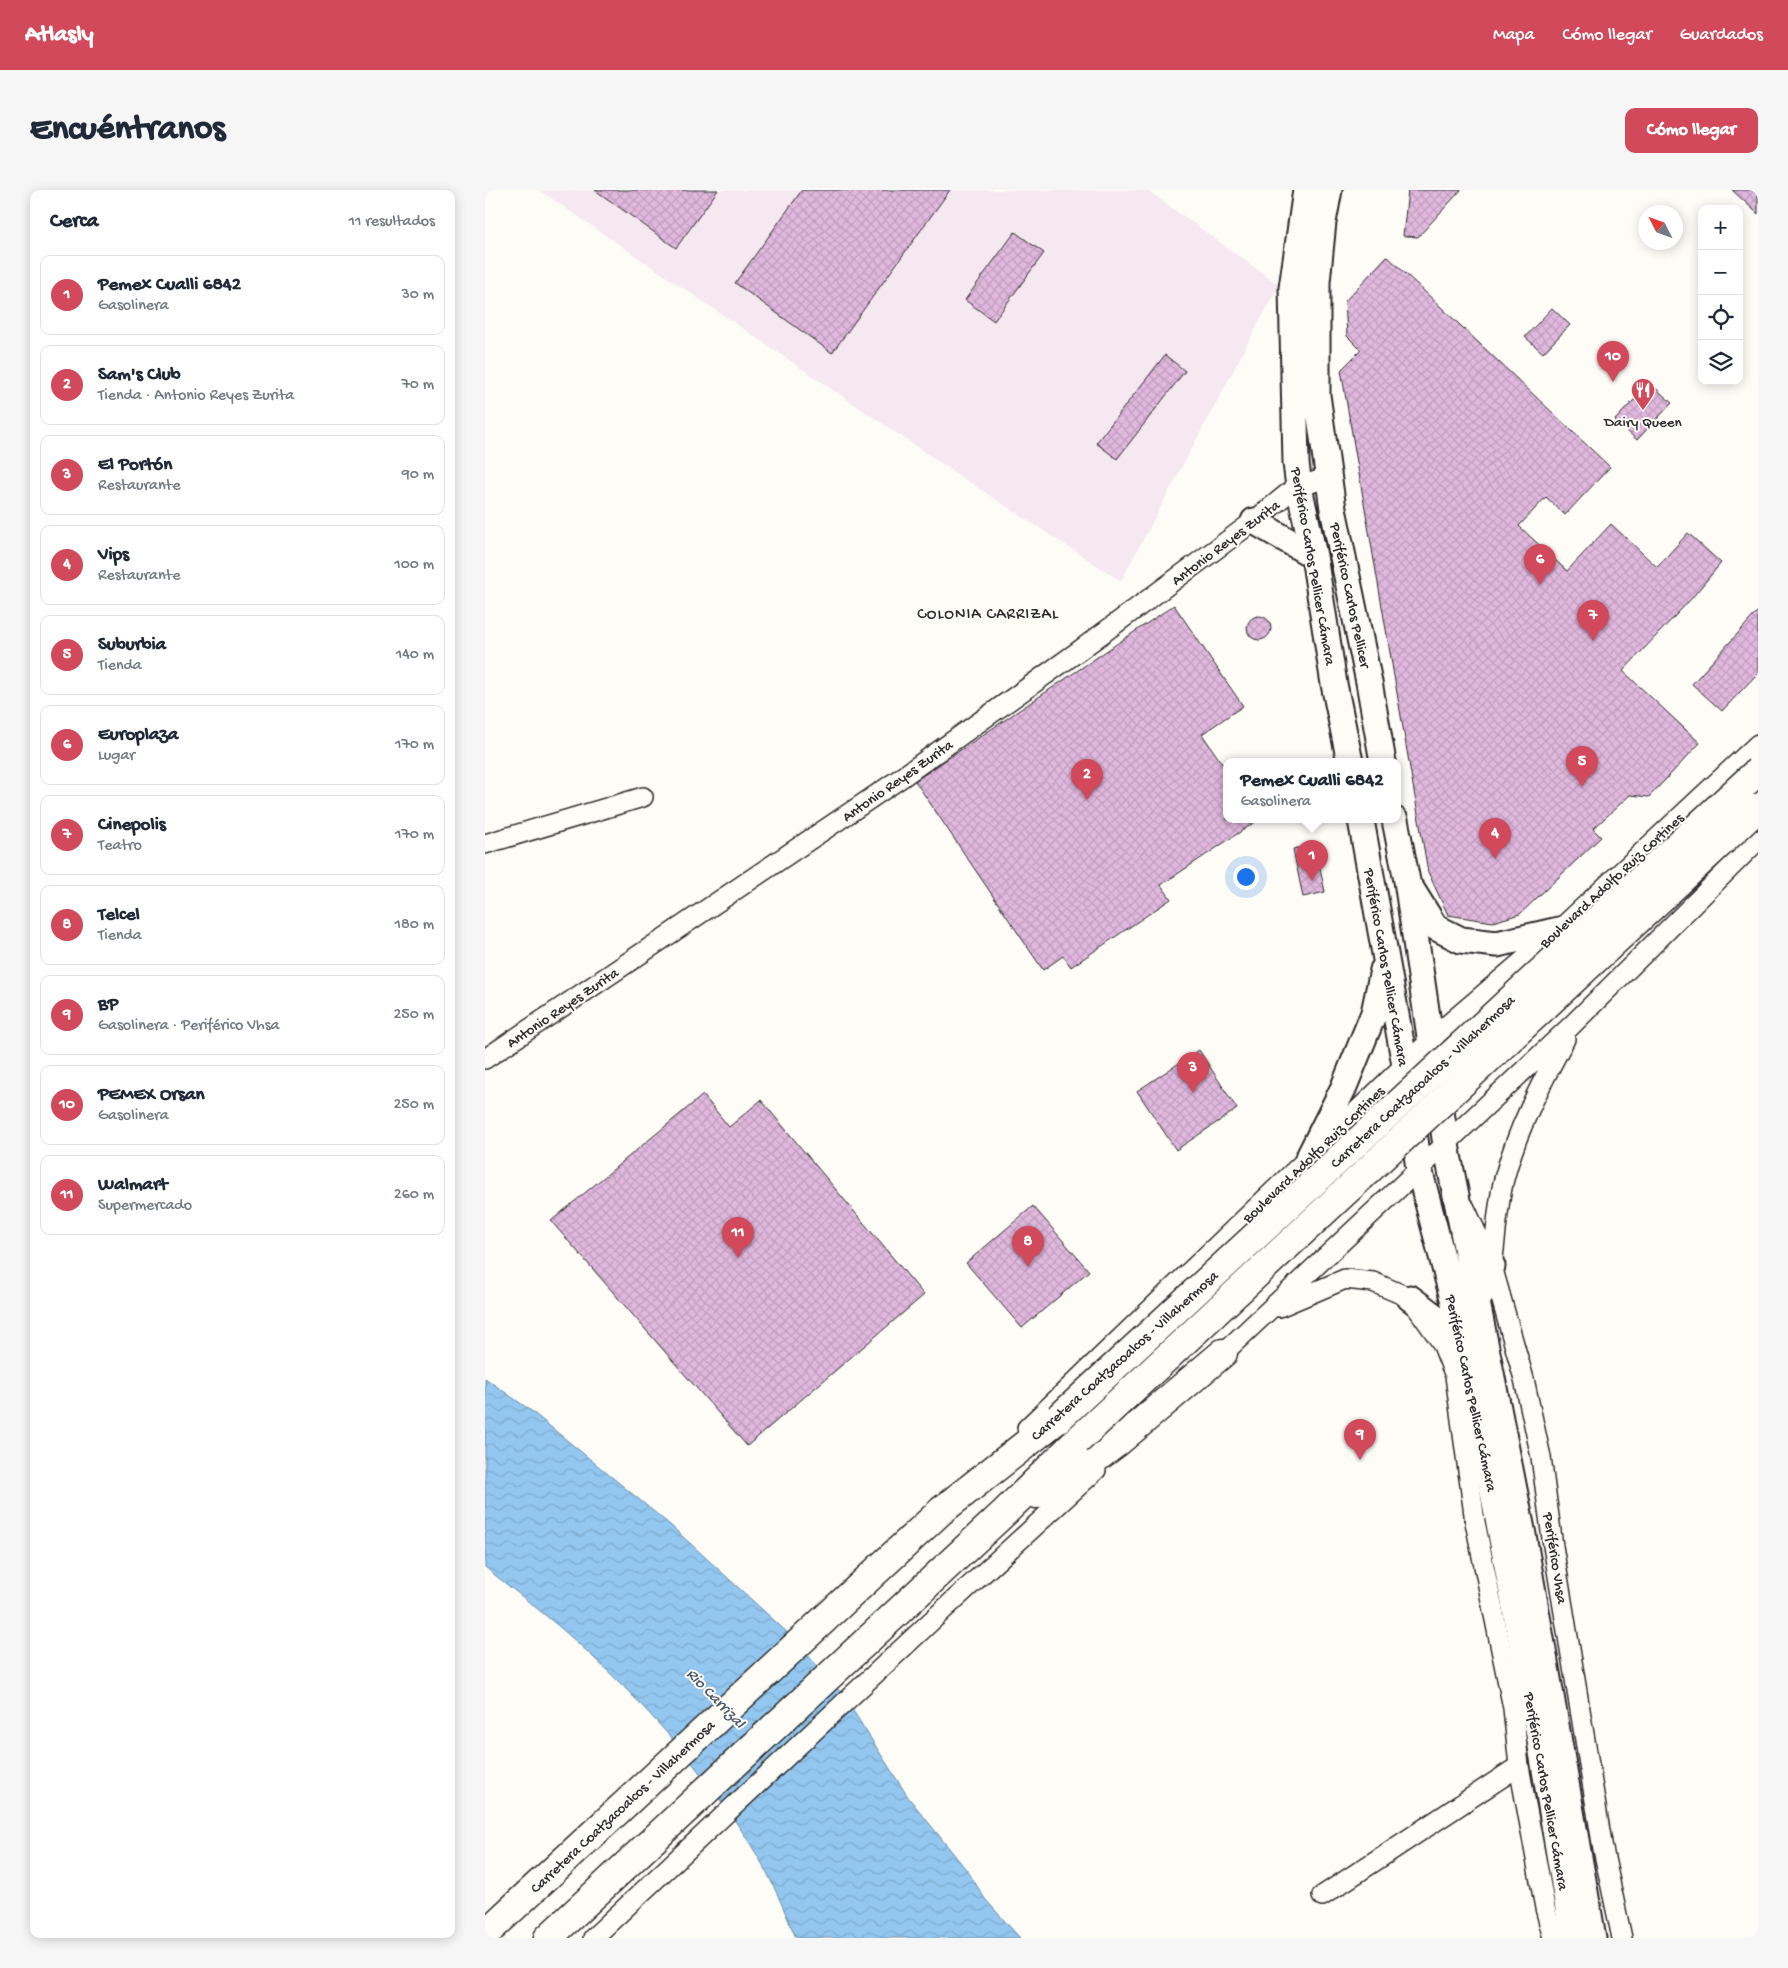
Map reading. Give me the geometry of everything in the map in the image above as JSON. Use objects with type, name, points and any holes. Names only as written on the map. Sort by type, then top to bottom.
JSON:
[{"type":"highway","name":"Carretera Coatzacoalcos - Villahermosa","points":[[485,1934],[941,1511],[1059,1418],[1758,770]]},
{"type":"highway","name":"Carretera Coatzacoalcos - Villahermosa","points":[[548,1938],[1005,1512],[1077,1440],[1758,808]]},
{"type":"highway","points":[[1005,1512],[1083,1468],[1119,1441],[1223,1353]]},
{"type":"main road","name":"Periférico Carlos Pellicer Cámara","points":[[1306,190],[1292,288],[1296,462],[1299,487],[1314,556],[1334,684],[1350,758]]},
{"type":"main road","name":"Periférico Carlos Pellicer Cámara","points":[[1329,190],[1323,222],[1317,282],[1317,395],[1333,509]]},
{"type":"main road","name":"Periférico Carlos Pellicer","points":[[1333,509],[1369,682],[1382,758]]},
{"type":"main road","points":[[1254,521],[1314,556]]},
{"type":"main road","name":"Periférico Carlos Pellicer Cámara","points":[[1362,823],[1405,1065],[1419,1169],[1467,1359],[1539,1734],[1573,1938]]},
{"type":"main road","name":"Periférico Carlos Pellicer Cámara","points":[[1396,823],[1432,1040],[1446,1145],[1523,1535],[1593,1938]]},
{"type":"main road","points":[[1407,882],[1435,927],[1461,940],[1497,944],[1559,930]]},
{"type":"main road","points":[[1308,1159],[1343,1089],[1374,1013],[1386,958]]},
{"type":"main road","points":[[1477,1303],[1492,1266]]},
{"type":"main road","points":[[1411,1298],[1445,1326],[1467,1359]]},
{"type":"street","name":"Antonio Reyes Zurita","points":[[485,1059],[898,780],[1076,653],[1299,487],[1328,477]]},
{"type":"street","name":"Boulevard Adolfo Ruiz Cortines","points":[[941,1511],[1405,1065],[1559,930],[1758,744]]},
{"type":"street","points":[[485,844],[643,796]]},
{"type":"street","points":[[593,1938],[941,1612],[1446,1145],[1573,1024],[1758,840]]},
{"type":"street","points":[[1492,1266],[1503,1180],[1518,1133],[1537,1091],[1573,1024]]},
{"type":"street","name":"Periférico Vhsa","points":[[1456,1188],[1492,1266],[1525,1379],[1541,1457],[1553,1546],[1603,1849],[1622,1938]]},
{"type":"street","points":[[1266,1313],[1345,1279],[1373,1282],[1411,1298],[1442,1343],[1455,1376],[1475,1522],[1513,1708],[1519,1766],[1545,1908],[1553,1938]]},
{"type":"street","points":[[1322,1896],[1519,1766]]},
{"type":"shaded area","points":[[539,190],[1147,190],[1279,285],[1121,581],[963,478]]},
{"type":"water","name":"Rio Carrizal","points":[[485,1378],[530,1410],[669,1524],[790,1635],[843,1695],[908,1797],[969,1873],[985,1899],[1020,1938],[796,1938],[773,1885],[757,1855],[716,1793],[669,1735],[590,1654],[553,1621],[485,1567]]},
{"type":"building","points":[[595,190],[718,190],[676,248]]},
{"type":"building","points":[[802,190],[950,190],[832,353],[735,283]]},
{"type":"building","points":[[1408,190],[1461,190],[1418,237],[1403,236]]},
{"type":"building","points":[[1732,190],[1758,190],[1758,214]]},
{"type":"building","points":[[1015,232],[1044,253],[994,321],[965,300]]},
{"type":"building","points":[[1387,256],[1610,467],[1565,515],[1546,497],[1519,526],[1567,571],[1611,524],[1657,567],[1688,533],[1721,563],[1691,599],[1623,671],[1700,743],[1649,797],[1630,795],[1593,829],[1601,837],[1520,914],[1493,922],[1448,915],[1428,872],[1341,370],[1361,350],[1347,336],[1345,301]]},
{"type":"building","points":[[1552,308],[1570,325],[1543,353],[1525,337]]},
{"type":"building","points":[[1165,355],[1185,371],[1117,459],[1096,443]]},
{"type":"building","name":"Dairy Queen","points":[[1650,383],[1672,403],[1637,440],[1615,420]]},
{"type":"building","points":[[1174,605],[1243,706],[1202,734],[1223,765],[1223,823],[1254,823],[1161,885],[1171,899],[1071,967],[1063,956],[1043,970],[915,781]]},
{"type":"building","points":[[1758,611],[1758,673],[1722,711],[1692,684]]},
{"type":"building","points":[[1259,616],[1268,619],[1271,628],[1268,637],[1259,640],[1250,637],[1247,628],[1250,619]]},
{"type":"building","points":[[1315,844],[1325,892],[1303,897],[1293,849]]},
{"type":"building","points":[[1199,1050],[1237,1109],[1176,1150],[1137,1091]]},
{"type":"building","points":[[703,1095],[729,1127],[761,1100],[924,1295],[747,1446],[551,1221]]},
{"type":"building","points":[[1033,1206],[1089,1271],[1022,1328],[966,1263]]},
{"type":"place","name":"PEMEX Orsan","points":[[1613,382]]},
{"type":"place","name":"Dairy Queen","points":[[1643,411]]},
{"type":"place","name":"Europlaza","points":[[1540,585]]},
{"type":"place","name":"Cinepolis","points":[[1593,641]]},
{"type":"place","name":"Suburbia","points":[[1582,787]]},
{"type":"place","name":"Sam's Club","points":[[1087,800]]},
{"type":"place","name":"Vips","points":[[1495,859]]},
{"type":"place","name":"Pemex Cualli 6842","points":[[1312,881]]},
{"type":"place","name":"El Portón","points":[[1193,1093]]},
{"type":"place","name":"Walmart","points":[[738,1258]]},
{"type":"place","name":"Telcel","points":[[1028,1267]]},
{"type":"place","name":"BP","points":[[1360,1460]]},
{"type":"district","name":"COLONIA CARRIZAL","points":[[988,612]]}]
